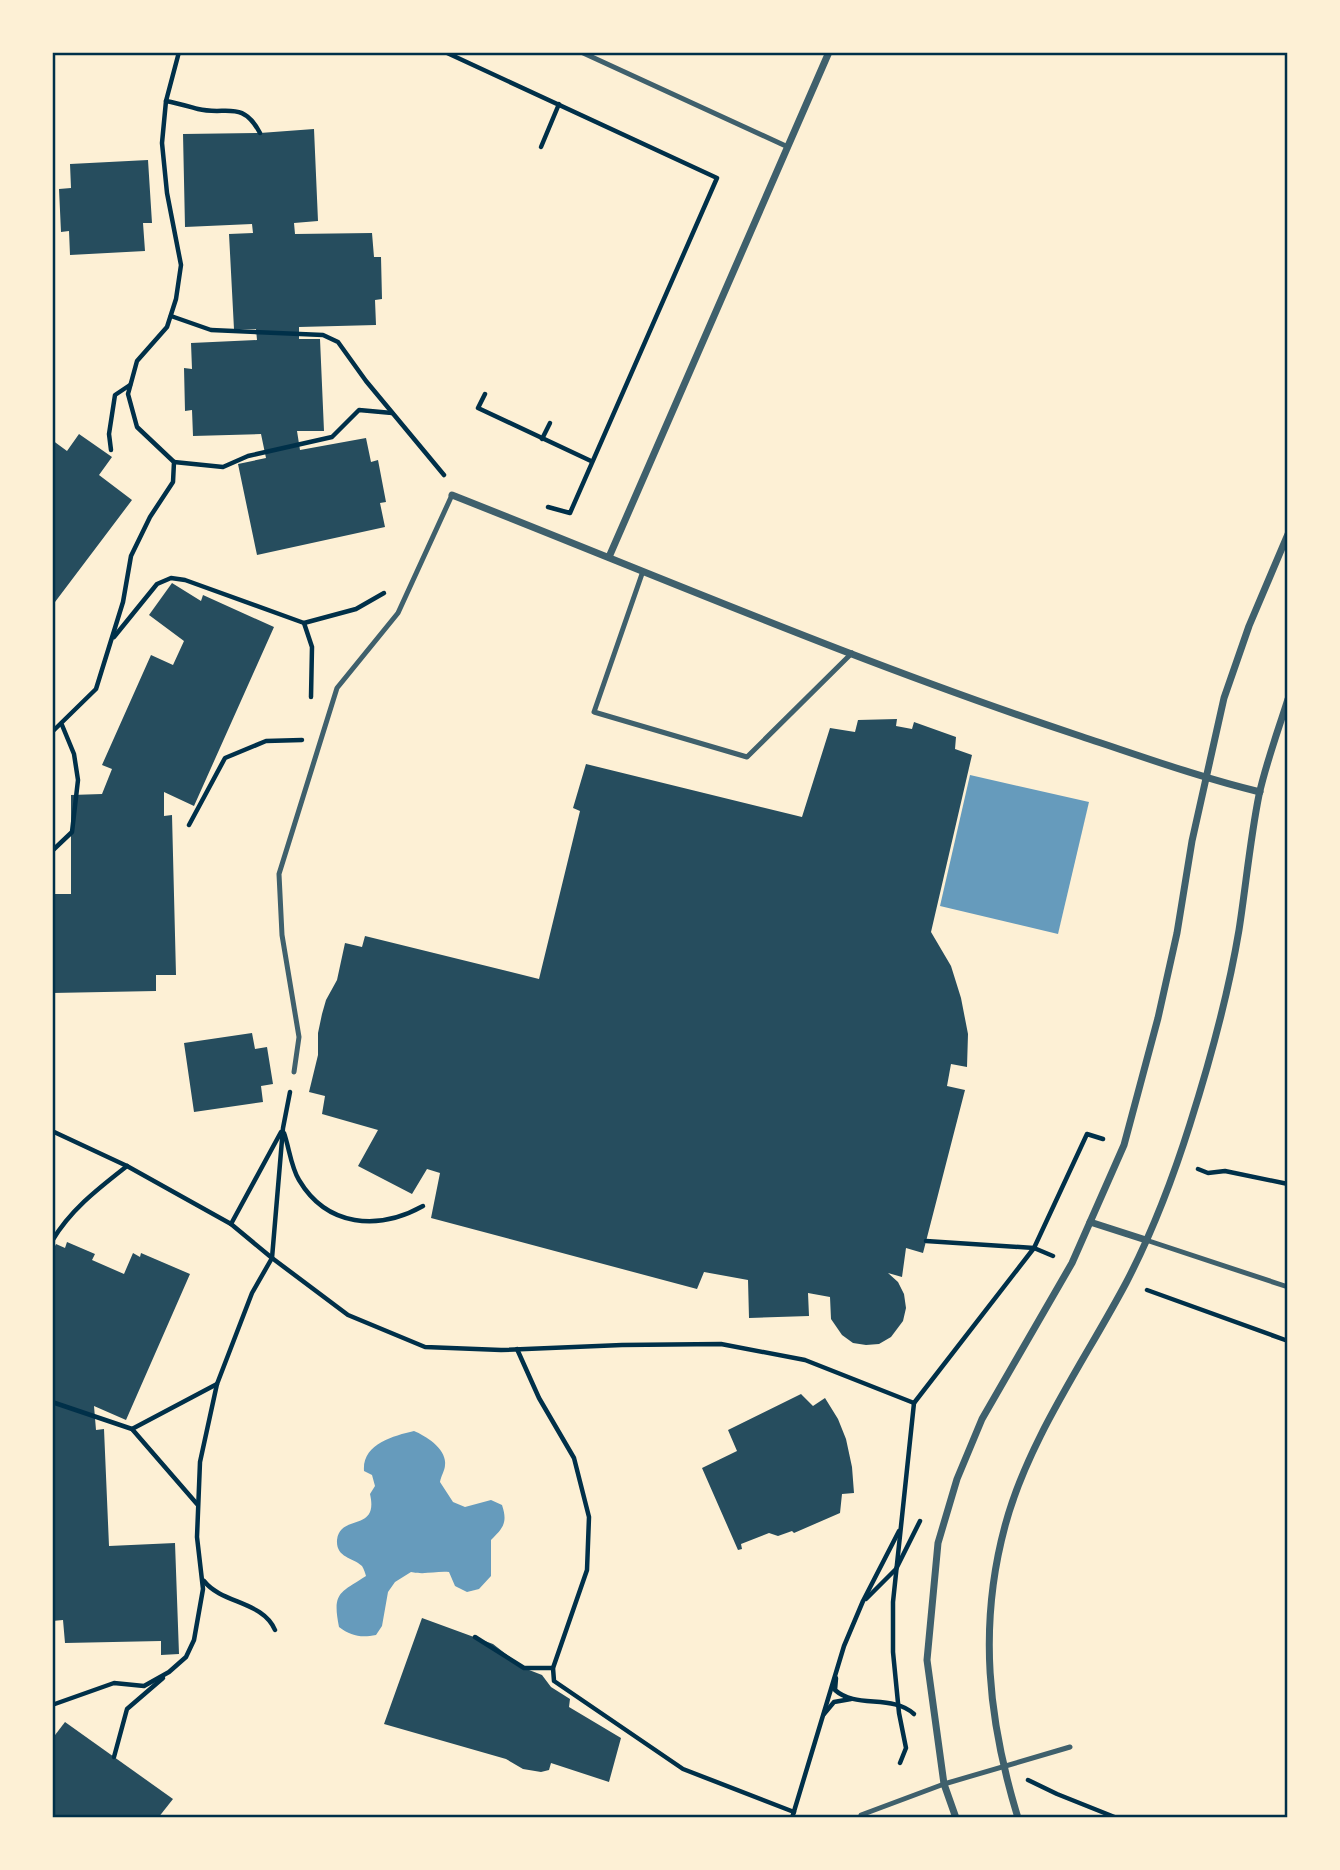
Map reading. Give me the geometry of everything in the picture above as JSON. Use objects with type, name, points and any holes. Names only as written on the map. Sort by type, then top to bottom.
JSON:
[{"type":"street","points":[[609,557],[829,52]]},
{"type":"street","points":[[452,495],[995,708],[1205,778],[1260,792]]},
{"type":"street","points":[[956,1818],[944,1784],[927,1660],[938,1543],[957,1479],[982,1419],[1072,1263],[1124,1145],[1158,1018],[1177,933],[1205,778],[1224,698],[1249,626],[1287,534]]},
{"type":"street","points":[[1018,1818],[1002,1767],[992,1702],[989,1640],[993,1580],[1005,1524],[1028,1464],[1063,1392],[1126,1282],[1178,1161],[1221,1019],[1239,929],[1260,792],[1287,699]]},
{"type":"street","points":[[1090,1222],[1146,1240]]},
{"type":"lane","points":[[581,52],[788,147]]},
{"type":"lane","points":[[294,1072],[299,1037],[282,935],[279,874],[337,688],[398,613],[452,495]]},
{"type":"lane","points":[[643,571],[594,712],[747,757],[852,653]]},
{"type":"lane","points":[[1146,1240],[1287,1287]]},
{"type":"lane","points":[[860,1818],[861,1815],[944,1784],[1070,1747]]},
{"type":"path","points":[[179,52],[166,101],[162,143],[167,193],[181,265],[176,299],[167,327],[137,361],[128,394],[138,427],[174,462],[223,467],[248,456],[332,437],[359,411],[393,413]]},
{"type":"path","points":[[445,52],[718,178],[570,513],[548,507]]},
{"type":"path","points":[[166,101],[200,109],[241,112],[254,121],[260,133]]},
{"type":"path","points":[[541,147],[559,104]]},
{"type":"path","points":[[171,316],[211,330],[323,335],[338,342],[366,382],[442,473],[452,495]]},
{"type":"path","points":[[111,450],[109,434],[114,395],[131,384]]},
{"type":"path","points":[[485,394],[478,408],[591,461]]},
{"type":"path","points":[[542,439],[550,423]]},
{"type":"path","points":[[52,732],[96,689],[123,602],[131,556],[150,517],[173,482],[174,462]]},
{"type":"path","points":[[111,640],[158,584],[171,578],[185,580],[304,623],[356,610],[385,592],[397,589],[408,591]]},
{"type":"path","points":[[304,623],[312,647],[311,700]]},
{"type":"path","points":[[52,851],[72,832],[78,780],[74,754],[62,725]]},
{"type":"path","points":[[190,825],[225,758],[266,741],[310,740],[318,748]]},
{"type":"path","points":[[114,1757],[127,1709],[186,1657],[194,1640],[203,1581],[197,1504],[200,1461],[217,1384],[252,1293],[272,1258],[283,1128],[294,1072]]},
{"type":"path","points":[[283,1128],[298,1178],[320,1207],[349,1219],[377,1221],[406,1216],[422,1206]]},
{"type":"path","points":[[231,1224],[283,1128]]},
{"type":"path","points":[[52,1131],[127,1166],[231,1224],[348,1315],[425,1348],[517,1349],[721,1344],[805,1360],[914,1403]]},
{"type":"path","points":[[900,1763],[906,1748],[893,1651],[893,1611],[914,1403],[1034,1248],[1087,1134],[1124,1145]]},
{"type":"path","points":[[1178,1161],[1208,1173],[1225,1171],[1287,1184]]},
{"type":"path","points":[[52,1241],[64,1220],[127,1166]]},
{"type":"path","points":[[926,1241],[1034,1248],[1072,1263]]},
{"type":"path","points":[[1126,1282],[1287,1341]]},
{"type":"path","points":[[517,1349],[539,1398],[574,1458],[589,1517],[587,1570],[553,1668],[554,1681],[683,1769],[793,1815],[843,1650],[863,1601],[901,1527]]},
{"type":"path","points":[[132,1429],[217,1384]]},
{"type":"path","points":[[52,1402],[132,1429],[197,1504]]},
{"type":"path","points":[[203,1581],[217,1593],[262,1613],[271,1621],[275,1630]]},
{"type":"path","points":[[475,1637],[524,1668],[553,1668]]},
{"type":"path","points":[[843,1650],[835,1690],[848,1698],[899,1704]]},
{"type":"path","points":[[52,1705],[114,1682],[144,1686],[169,1672]]},
{"type":"path","points":[[820,1721],[834,1702],[855,1699]]},
{"type":"path","points":[[1002,1767],[1057,1794],[1117,1818]]},
{"type":"water","points":[[970,775],[1089,802],[1058,934],[940,906]]},
{"type":"water","points":[[414,1431],[430,1440],[443,1454],[445,1467],[440,1482],[453,1502],[465,1507],[491,1500],[502,1505],[503,1525],[491,1540],[491,1576],[479,1589],[467,1592],[455,1586],[449,1572],[411,1572],[395,1582],[388,1592],[382,1626],[376,1635],[352,1634],[339,1627],[338,1600],[344,1590],[366,1576],[362,1566],[342,1554],[337,1540],[345,1527],[369,1514],[370,1494],[375,1486],[372,1475],[364,1471],[368,1454],[380,1443]]},
{"type":"building","points":[[314,129],[318,221],[294,223],[295,234],[372,233],[374,257],[381,257],[382,299],[375,300],[376,325],[299,327],[299,339],[320,339],[324,431],[297,431],[300,450],[366,438],[371,462],[378,460],[386,502],[380,503],[385,527],[257,555],[238,464],[266,458],[261,434],[193,436],[192,410],[185,411],[184,368],[192,369],[191,343],[257,340],[256,329],[234,329],[229,234],[253,233],[252,224],[185,227],[183,134]]},
{"type":"building","points":[[148,160],[152,223],[143,223],[145,251],[70,255],[69,231],[61,232],[59,189],[71,188],[70,164]]},
{"type":"building","points":[[79,434],[112,457],[99,475],[132,500],[52,606],[52,440],[67,451]]},
{"type":"building","points":[[172,583],[201,601],[203,595],[274,627],[194,806],[164,792],[164,816],[172,815],[176,975],[156,975],[156,991],[52,993],[52,894],[71,894],[71,795],[102,794],[112,769],[102,765],[151,655],[173,665],[184,641],[149,615]]},
{"type":"building","points":[[897,719],[896,726],[912,729],[914,722],[956,737],[955,749],[972,755],[931,932],[951,966],[968,1034],[967,1067],[951,1064],[947,1086],[965,1090],[923,1253],[906,1248],[902,1277],[888,1273],[898,1282],[904,1294],[906,1308],[903,1321],[891,1337],[879,1344],[853,1343],[842,1335],[831,1319],[830,1297],[808,1293],[809,1316],[749,1318],[748,1280],[704,1272],[697,1289],[431,1218],[440,1173],[427,1169],[412,1194],[358,1166],[378,1130],[322,1114],[325,1096],[309,1092],[318,1055],[318,1033],[322,1014],[337,980],[345,943],[362,947],[365,936],[539,979],[580,811],[573,808],[586,764],[802,817],[830,728],[855,732],[858,720]]},
{"type":"building","points":[[252,1033],[255,1049],[267,1047],[273,1084],[261,1086],[263,1102],[194,1112],[184,1043]]},
{"type":"building","points":[[67,1242],[95,1254],[92,1260],[124,1274],[133,1253],[140,1257],[141,1253],[190,1274],[126,1420],[94,1406],[96,1430],[104,1429],[109,1546],[175,1543],[179,1654],[161,1655],[161,1641],[65,1643],[63,1620],[52,1621],[52,1252],[56,1244],[65,1248]]},
{"type":"building","points":[[801,1394],[813,1406],[825,1398],[838,1419],[846,1439],[854,1493],[842,1494],[840,1513],[794,1533],[792,1531],[778,1536],[769,1533],[741,1544],[742,1549],[738,1550],[702,1468],[737,1451],[728,1430]]},
{"type":"building","points":[[422,1618],[493,1644],[524,1668],[542,1675],[551,1687],[570,1699],[569,1707],[621,1738],[609,1782],[551,1763],[549,1770],[541,1772],[523,1769],[506,1759],[384,1724]]},
{"type":"building","points":[[65,1722],[173,1799],[158,1818],[52,1818],[52,1739]]}]
